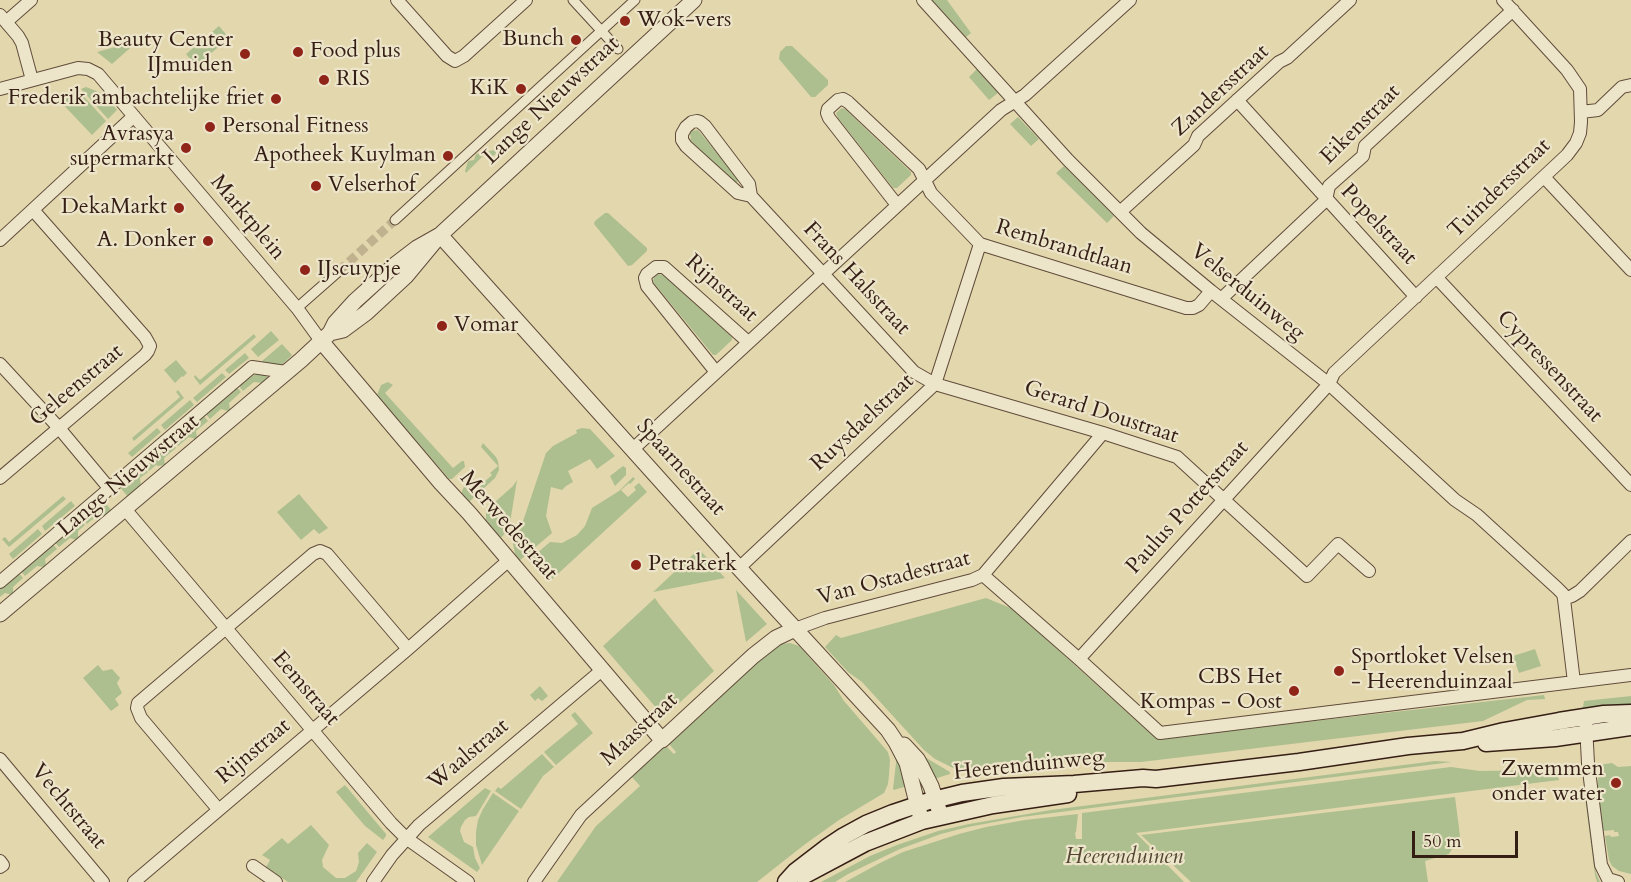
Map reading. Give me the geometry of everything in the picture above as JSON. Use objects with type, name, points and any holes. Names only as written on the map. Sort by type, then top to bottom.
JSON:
[{"type":"main road","name":"Heerenduinweg","points":[[791,882],[920,813],[936,799],[972,791],[1156,778],[1299,762],[1408,746],[1463,741],[1504,731],[1585,717],[1631,712]]},
{"type":"main road","name":"Heerenduinweg","points":[[1463,741],[1486,743],[1586,734],[1631,727]]},
{"type":"main road","name":"Heerenduinweg","points":[[786,882],[812,858],[844,836],[882,817],[920,813],[941,816],[993,805],[1144,784],[1156,778]]},
{"type":"street","points":[[0,89],[32,80],[22,43],[3,18],[31,0]]},
{"type":"street","points":[[397,0],[447,56],[455,61],[464,57],[526,0]]},
{"type":"street","points":[[573,0],[618,49]]},
{"type":"street","points":[[395,220],[634,0]]},
{"type":"street","name":"Lange Nieuwstraat","points":[[0,614],[326,337],[342,315],[388,272],[417,248],[440,236],[694,0]]},
{"type":"street","name":"Velserduinweg","points":[[923,0],[1014,102],[1120,213],[1169,257],[1329,384],[1455,500],[1477,515],[1557,588],[1563,594],[1564,599]]},
{"type":"street","name":"Rijnstraat","points":[[633,449],[1001,110],[1025,95],[1130,0]]},
{"type":"street","name":"Zandersstraat","points":[[1120,213],[1194,145],[1198,136],[1350,0]]},
{"type":"street","name":"Tuindersstraat","points":[[1329,384],[1334,373],[1544,177],[1576,143],[1580,133],[1581,112],[1580,89],[1575,79],[1503,0]]},
{"type":"street","name":"Eikenstraat","points":[[1216,295],[1326,200],[1329,186],[1363,156],[1365,146],[1513,10]]},
{"type":"street","name":"Marktplein","points":[[32,80],[78,68],[88,69],[103,78],[297,308],[326,337]]},
{"type":"street","points":[[1581,112],[1598,110],[1622,87],[1631,85]]},
{"type":"street","points":[[897,205],[829,118],[827,113],[832,104],[843,99],[848,102],[919,169],[925,181]]},
{"type":"street","name":"Popelstraat","points":[[1237,100],[1416,297]]},
{"type":"street","points":[[0,240],[137,120]]},
{"type":"street","name":"Frans Halsstraat","points":[[751,195],[738,193],[686,146],[682,140],[686,127],[692,122],[700,122],[705,126],[749,184],[751,195],[914,372],[935,384]]},
{"type":"street","points":[[1544,177],[1631,270]]},
{"type":"street","name":"Rembrandtlaan","points":[[925,181],[931,193],[980,244],[1186,308],[1193,308],[1216,295]]},
{"type":"street","name":"Geleenstraat","points":[[0,478],[145,355],[150,346],[145,337],[33,210]]},
{"type":"street","name":"Spaarnestraat","points":[[440,236],[739,568],[917,759],[931,786],[941,816]]},
{"type":"street","name":"Ruysdaelstraat","points":[[739,568],[935,384],[980,244]]},
{"type":"street","name":"Rijnstraat","points":[[716,372],[647,286],[645,282],[647,274],[658,266],[664,267],[748,342]]},
{"type":"street","points":[[297,308],[339,271]]},
{"type":"street","name":"Cypressenstraat","points":[[1437,278],[1631,485]]},
{"type":"street","name":"Merwedestraat","points":[[326,337],[441,483],[470,513],[662,740]]},
{"type":"street","points":[[0,364],[110,488]]},
{"type":"street","name":"Lange Nieuwstraat","points":[[0,582],[252,367],[286,372]]},
{"type":"street","name":"Gerard Doustraat","points":[[935,384],[1178,457],[1307,576],[1338,544],[1369,571]]},
{"type":"street","name":"Paulus Potterstraat","points":[[1079,659],[1329,384]]},
{"type":"street","points":[[983,575],[1103,433]]},
{"type":"street","name":"Eemstraat","points":[[125,509],[391,823],[406,838],[468,882]]},
{"type":"street","points":[[1631,541],[1580,591],[1564,599],[1574,682],[1631,675]]},
{"type":"street","points":[[218,809],[141,718],[137,708],[138,703],[313,554],[320,551],[327,554],[408,649]]},
{"type":"street","name":"Rijnstraat","points":[[134,882],[509,560]]},
{"type":"street","name":"Van Ostadestraat","points":[[795,629],[825,618],[972,580],[983,575],[1160,734],[1574,682]]},
{"type":"street","name":"Maasstraat","points":[[534,882],[581,814],[753,656],[776,638],[795,629]]},
{"type":"street","name":"Waalstraat","points":[[374,882],[406,838],[419,825],[603,670]]},
{"type":"street","points":[[1585,717],[1601,865],[1608,879],[1618,882]]},
{"type":"street","name":"Spaarnestraat","points":[[888,730],[907,763],[920,813]]},
{"type":"street","name":"Vechtstraat","points":[[0,759],[98,880]]},
{"type":"street","points":[[0,861],[3,865],[0,867]]},
{"type":"street","points":[[253,866],[276,882]]},
{"type":"green space","points":[[931,0],[947,0],[971,33],[965,38]]},
{"type":"green space","points":[[219,26],[229,38],[196,66],[186,54]]},
{"type":"green space","points":[[137,41],[112,64],[97,52]]},
{"type":"green space","points":[[786,46],[792,46],[828,80],[828,85],[815,97],[811,97],[779,59],[780,52]]},
{"type":"green space","points":[[977,69],[998,93],[989,100],[969,77]]},
{"type":"green space","points":[[578,72],[584,72],[554,99],[553,98],[555,93],[561,92],[564,80],[576,77]]},
{"type":"green space","points":[[86,87],[104,94],[117,110],[108,119],[81,89]]},
{"type":"green space","points":[[78,90],[106,121],[92,135],[55,96]]},
{"type":"green space","points":[[842,108],[911,172],[911,175],[897,188],[893,188],[838,118],[836,113]]},
{"type":"green space","points":[[1018,117],[1039,139],[1031,146],[1010,124]]},
{"type":"green space","points":[[698,130],[739,180],[736,183],[691,141],[690,133]]},
{"type":"green space","points":[[499,149],[490,159],[485,154],[466,173],[468,161],[474,160],[476,154]]},
{"type":"green space","points":[[1064,166],[1114,216],[1107,223],[1056,173]]},
{"type":"green space","points":[[605,213],[608,213],[647,248],[647,251],[632,265],[628,266],[594,224]]},
{"type":"green space","points":[[658,274],[663,275],[732,337],[732,340],[716,355],[713,355],[653,282],[654,277]]},
{"type":"green space","points":[[271,331],[279,340],[258,357],[251,349]]},
{"type":"green space","points":[[254,334],[256,337],[200,385],[195,375],[200,380]]},
{"type":"green space","points":[[282,344],[292,355],[283,364],[264,364],[262,361]]},
{"type":"green space","points":[[245,353],[249,358],[229,374],[225,370]]},
{"type":"green space","points":[[176,360],[187,373],[175,383],[164,370]]},
{"type":"green space","points":[[222,373],[226,377],[197,402],[193,398]]},
{"type":"green space","points":[[254,375],[265,375],[268,378],[262,383],[254,382],[243,391],[238,385]]},
{"type":"green space","points":[[388,382],[393,385],[385,393],[453,468],[464,461],[465,467],[452,479],[449,479],[377,395],[381,385]]},
{"type":"green space","points":[[236,386],[241,392],[229,403],[230,410],[221,409],[210,419],[205,413]]},
{"type":"green space","points":[[178,390],[184,398],[134,441],[132,438],[180,397],[176,392]]},
{"type":"green space","points":[[190,400],[194,405],[165,430],[161,425]]},
{"type":"green space","points":[[203,415],[208,421],[196,431],[197,438],[189,437],[178,446],[173,440]]},
{"type":"green space","points":[[157,428],[161,432],[132,457],[128,453]]},
{"type":"green space","points":[[582,428],[590,429],[615,456],[597,469],[590,459],[568,471],[573,482],[562,490],[551,487],[546,516],[552,533],[519,561],[516,558],[513,544],[546,453]]},
{"type":"green space","points":[[171,442],[176,448],[164,458],[165,465],[156,465],[149,471],[144,465]]},
{"type":"green space","points":[[483,443],[496,457],[499,470],[495,478],[468,503],[462,495],[465,484],[472,479],[483,483],[498,466],[481,447]]},
{"type":"green space","points":[[142,466],[148,472],[140,478],[141,486],[128,497],[119,486]]},
{"type":"green space","points":[[623,466],[626,468],[626,475],[615,486],[610,476]]},
{"type":"green space","points":[[633,477],[635,479],[621,490],[628,497],[636,490],[634,487],[639,483],[647,492],[549,582],[529,560],[550,542],[562,543],[577,535],[585,526],[592,508],[619,491]]},
{"type":"green space","points":[[517,480],[509,529],[500,539],[484,521],[486,510]]},
{"type":"green space","points":[[299,494],[328,528],[319,534],[314,529],[301,540],[277,512]]},
{"type":"green space","points":[[63,496],[66,499],[9,547],[2,539],[5,537],[9,542]]},
{"type":"green space","points":[[103,500],[112,511],[102,520],[94,518],[87,524],[82,518]]},
{"type":"green space","points":[[71,501],[75,506],[45,531],[42,526]]},
{"type":"green space","points":[[80,519],[85,525],[78,531],[78,539],[70,538],[59,547],[54,541]]},
{"type":"green space","points":[[38,529],[42,534],[13,559],[9,554]]},
{"type":"green space","points":[[52,543],[57,549],[45,559],[46,566],[37,566],[25,576],[20,570]]},
{"type":"green space","points":[[699,549],[725,578],[653,592]]},
{"type":"green space","points":[[18,572],[23,578],[13,587],[13,594],[5,593],[0,597],[0,587]]},
{"type":"green space","points":[[736,590],[767,624],[746,642]]},
{"type":"green space","points":[[655,598],[714,671],[664,717],[603,646]]},
{"type":"green space","points":[[986,598],[1013,609],[1152,735],[1164,738],[1544,695],[1545,699],[1527,700],[1483,721],[1141,762],[1000,762],[959,771],[935,759],[924,750],[862,682],[848,672],[825,647],[836,635],[841,638]]},
{"type":"green space","points":[[790,643],[799,646],[888,752],[889,775],[884,793],[839,820],[757,882],[557,882],[596,826],[640,786],[631,776],[665,745],[674,754],[676,752],[668,743],[769,650],[780,644]]},
{"type":"green space","points":[[1535,649],[1541,666],[1519,673],[1513,656]]},
{"type":"green space","points":[[98,665],[103,671],[112,669],[120,678],[117,683],[122,693],[115,699],[119,705],[111,711],[83,678]]},
{"type":"green space","points":[[540,686],[548,696],[542,701],[538,698],[535,701],[530,695]]},
{"type":"green space","points":[[1631,696],[1631,707],[1563,712],[1580,709],[1584,701]]},
{"type":"green space","points":[[575,712],[593,733],[556,765],[544,752],[578,724],[571,715]]},
{"type":"green space","points":[[915,748],[950,772],[950,774],[934,779]]},
{"type":"green space","points":[[895,749],[907,786],[894,790],[896,763]]},
{"type":"green space","points":[[542,754],[554,767],[543,776],[521,809],[495,791],[498,787],[501,789]]},
{"type":"green space","points":[[1435,761],[1452,762],[1022,817],[968,827],[900,849],[835,882],[821,882],[870,856],[897,845],[938,831],[969,824],[1051,810]]},
{"type":"green space","points":[[1612,763],[1618,767],[1631,766],[1631,874],[1619,871],[1612,866],[1609,860],[1605,836],[1619,836],[1618,832],[1603,831],[1598,791],[1598,765]]},
{"type":"green space","name":"Heerenduinen","points":[[1451,767],[1480,771],[1555,770],[1559,780],[1136,833],[1184,882],[845,882],[903,852],[986,827],[1078,814],[1075,833],[1076,839],[1082,839],[1082,813]]},
{"type":"green space","points":[[345,785],[386,834],[383,840],[365,826],[336,792]]},
{"type":"green space","points":[[1585,787],[1596,873],[1600,882],[1597,882],[1595,875],[1585,797],[1580,788]]},
{"type":"green space","points":[[485,788],[491,791],[476,816],[465,820],[460,831],[464,842],[473,847],[480,868],[477,872],[428,837]]},
{"type":"green space","points":[[493,793],[519,811],[482,865],[476,845],[476,832],[478,820]]},
{"type":"green space","points":[[1455,797],[1460,836],[1449,854],[1425,861],[1428,882],[1191,882],[1141,835]]},
{"type":"green space","points":[[311,825],[329,845],[322,860],[323,867],[336,878],[345,878],[356,871],[359,862],[358,853],[367,843],[377,852],[356,882],[288,882],[266,867],[270,860],[262,855],[282,838],[288,844]]},
{"type":"tunnel","points":[[339,271],[395,220]]},
{"type":"place","name":"Wok-vers","points":[[625,21]]},
{"type":"place","name":"Bunch","points":[[576,40]]},
{"type":"place","name":"Food plus","points":[[298,52]]},
{"type":"place","name":"Beauty Center IJmuiden","points":[[245,54]]},
{"type":"place","name":"RIS","points":[[324,80]]},
{"type":"place","name":"KiK","points":[[521,89]]},
{"type":"place","name":"Frederik ambachtelijke friet","points":[[276,99]]},
{"type":"place","name":"Personal Fitness","points":[[210,127]]},
{"type":"place","name":"Avrasya supermarkt","points":[[186,148]]},
{"type":"place","name":"Apotheek Kuylman","points":[[448,156]]},
{"type":"place","name":"Velserhof","points":[[316,186]]},
{"type":"place","name":"DekaMarkt","points":[[179,208]]},
{"type":"place","name":"A. Donker","points":[[208,241]]},
{"type":"place","name":"IJscuypje","points":[[305,270]]},
{"type":"place","name":"Vomar","points":[[442,326]]},
{"type":"place","name":"Petrakerk","points":[[636,565]]},
{"type":"place","name":"Sportloket Velsen - Heerenduinzaal","points":[[1339,671]]},
{"type":"place","name":"CBS Het Kompas - Oost","points":[[1294,691]]},
{"type":"place","name":"Zwemmen onder water","points":[[1616,783]]}]
